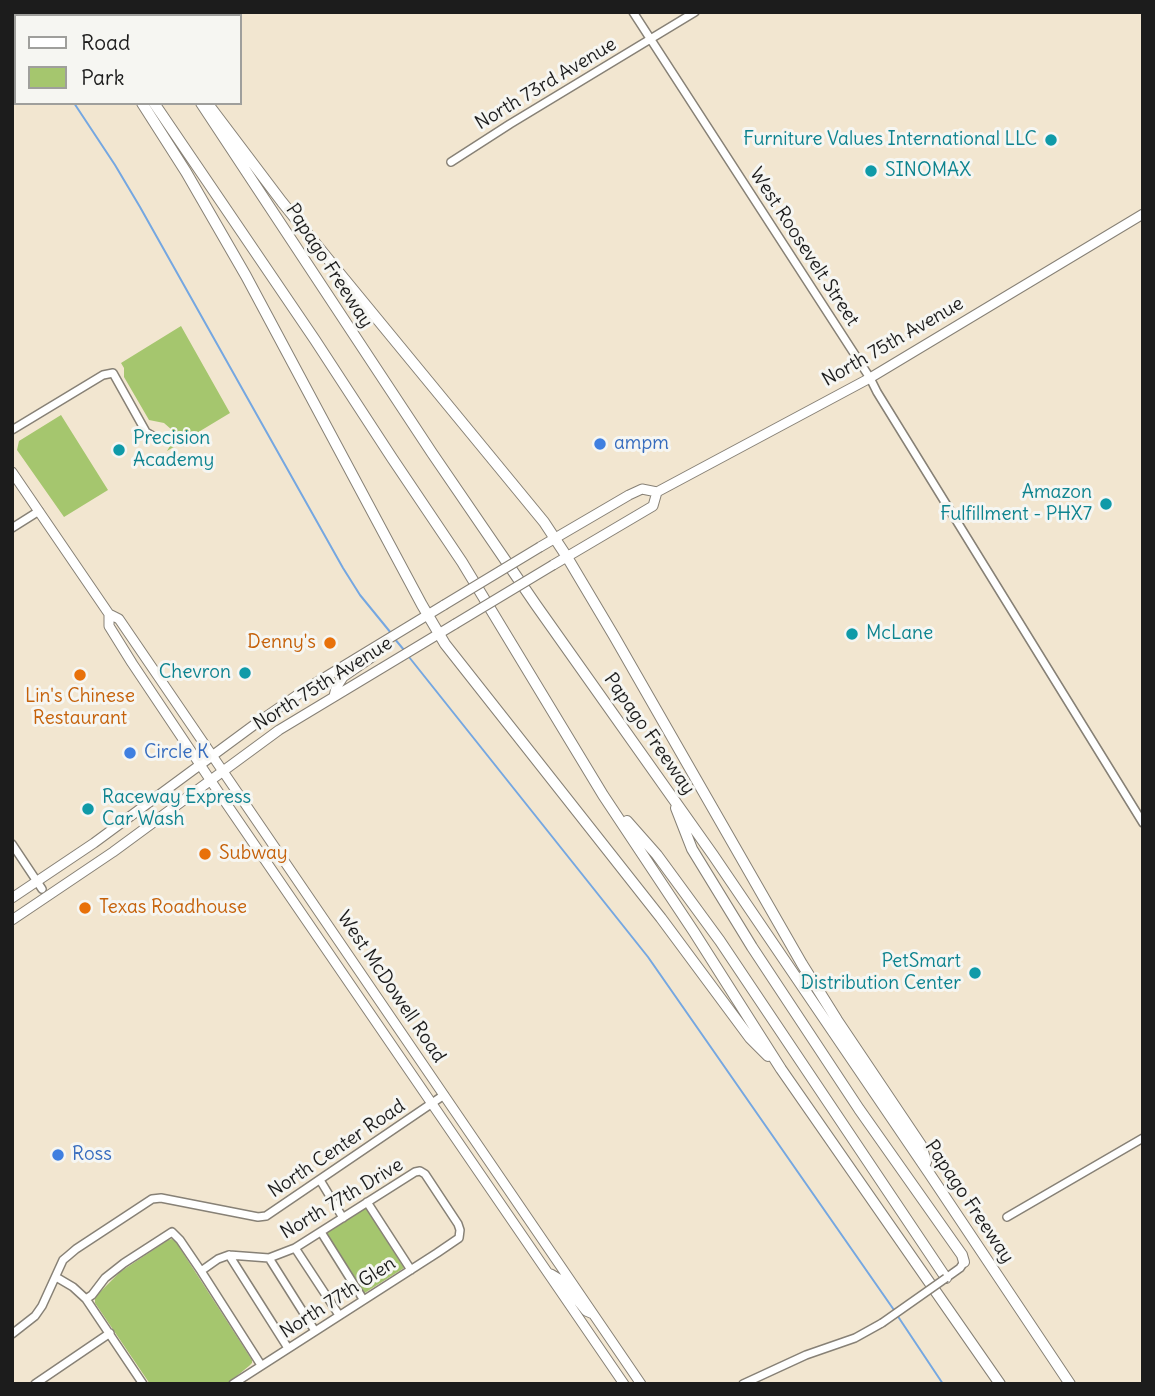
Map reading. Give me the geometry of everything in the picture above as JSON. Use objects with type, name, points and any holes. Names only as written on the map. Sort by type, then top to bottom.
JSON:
[{"type":"highway","points":[[143,105],[186,172],[246,276],[445,644],[661,918],[750,1038],[781,1069]]},
{"type":"highway","points":[[155,105],[462,562],[603,794],[781,1069],[1000,1384]]},
{"type":"highway","name":"Papago Freeway","points":[[202,105],[432,453],[671,794],[1070,1384]]},
{"type":"highway","points":[[209,105],[282,202],[544,522],[568,557],[814,984],[921,1144],[929,1173]]},
{"type":"highway","points":[[603,794],[657,855],[720,941],[946,1278]]},
{"type":"highway","points":[[671,794],[692,849],[752,947],[838,1077],[962,1255],[964,1262]]},
{"type":"main road","name":"North 75th Avenue","points":[[12,898],[40,885],[212,755],[309,687],[444,605],[642,489],[657,492],[870,378],[1143,214]]},
{"type":"main road","name":"West McDowell Road","points":[[12,472],[109,614],[119,619],[641,1384]]},
{"type":"main road","name":"North 75th Avenue","points":[[12,920],[113,852],[279,730],[653,506],[657,492]]},
{"type":"main road","name":"West McDowell Road","points":[[109,614],[108,626],[200,765],[624,1384]]},
{"type":"main road","points":[[334,696],[343,677],[372,657],[382,644]]},
{"type":"main road","points":[[526,1240],[538,1232]]},
{"type":"main road","points":[[547,1271],[561,1280],[586,1311],[594,1314]]},
{"type":"street","name":"West Roosevelt Street","points":[[633,12],[870,378],[1143,824]]},
{"type":"street","name":"North 73rd Avenue","points":[[451,162],[695,12]]},
{"type":"street","points":[[12,430],[103,375],[113,373],[146,432],[160,440]]},
{"type":"street","points":[[12,528],[38,511]]},
{"type":"street","points":[[12,844],[40,885]]},
{"type":"street","name":"North Center Road","points":[[12,1334],[35,1316],[42,1306],[63,1260],[76,1248],[152,1199],[161,1198],[258,1217],[266,1216],[444,1095]]},
{"type":"street","points":[[1007,1217],[1143,1138]]},
{"type":"street","name":"North 77th Drive","points":[[229,1255],[269,1258],[295,1248],[415,1172],[421,1171],[458,1224],[459,1238]]},
{"type":"street","points":[[320,1180],[343,1218]]},
{"type":"street","points":[[367,1202],[411,1270]]},
{"type":"street","points":[[86,1299],[105,1278],[124,1263],[172,1232],[201,1270],[261,1365]]},
{"type":"street","points":[[321,1232],[363,1299]]},
{"type":"street","name":"North 77th Glen","points":[[233,1384],[459,1238]]},
{"type":"street","points":[[295,1248],[339,1315]]},
{"type":"street","points":[[201,1270],[229,1255],[288,1348]]},
{"type":"street","points":[[269,1258],[315,1331]]},
{"type":"street","points":[[743,1384],[795,1360],[855,1338],[882,1323],[960,1268],[964,1262]]},
{"type":"street","points":[[56,1277],[86,1299],[140,1382]]},
{"type":"street","points":[[35,1384],[110,1333]]},
{"type":"green space","points":[[181,326],[230,413],[167,451],[175,438],[172,430],[164,423],[149,420],[124,377],[121,363]]},
{"type":"green space","points":[[61,415],[108,490],[64,517],[17,450],[19,441]]},
{"type":"green space","points":[[366,1208],[404,1268],[363,1294],[325,1234]]},
{"type":"green space","points":[[172,1239],[252,1360],[249,1366],[227,1384],[150,1384],[95,1303],[95,1297],[120,1272]]},
{"type":"waterway","points":[[75,105],[140,207],[343,568],[360,595],[391,633]]},
{"type":"waterway","points":[[394,638],[404,650]]},
{"type":"waterway","points":[[409,657],[648,957],[894,1310]]},
{"type":"waterway","points":[[897,1315],[943,1384]]},
{"type":"place","name":"Furniture Values International LLC","points":[[1051,140]]},
{"type":"place","name":"SINOMAX","points":[[871,171]]},
{"type":"place","name":"ampm","points":[[600,444]]},
{"type":"place","name":"Precision Academy","points":[[119,450]]},
{"type":"place","name":"Amazon Fulfillment - PHX7","points":[[1106,504]]},
{"type":"place","name":"McLane","points":[[852,634]]},
{"type":"place","name":"Denny's","points":[[330,643]]},
{"type":"place","name":"Chevron","points":[[245,673]]},
{"type":"place","name":"Lin's Chinese Restaurant","points":[[80,675]]},
{"type":"place","name":"Circle K","points":[[130,753]]},
{"type":"place","name":"Raceway Express Car Wash","points":[[88,809]]},
{"type":"place","name":"Subway","points":[[205,854]]},
{"type":"place","name":"Texas Roadhouse","points":[[85,908]]},
{"type":"place","name":"PetSmart Distribution Center","points":[[975,973]]},
{"type":"place","name":"Ross","points":[[58,1155]]}]
